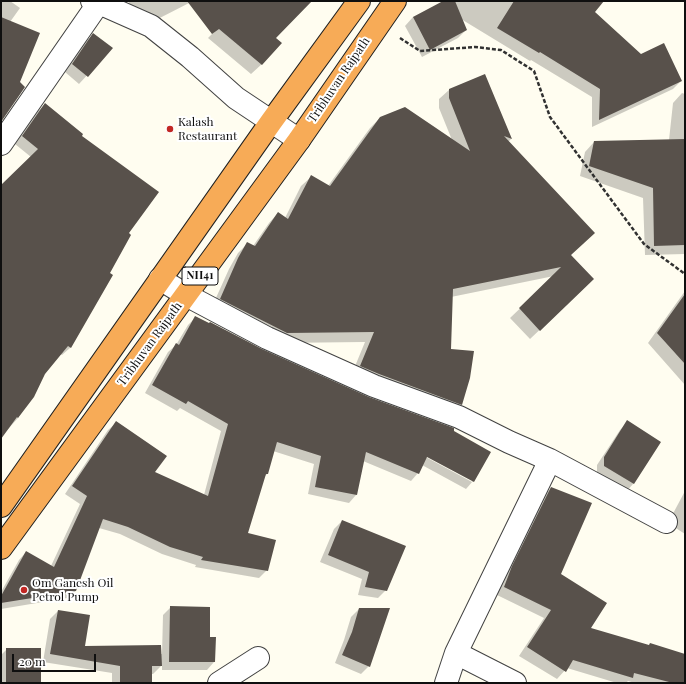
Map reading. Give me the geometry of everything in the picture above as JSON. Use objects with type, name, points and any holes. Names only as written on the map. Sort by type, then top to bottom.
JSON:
[{"type":"highway","name":"NH41","points":[[1,506],[271,122],[359,1]]},
{"type":"highway","name":"Tribhuvan Rajpath","points":[[1,548],[299,140],[378,23],[395,1]]},
{"type":"street","points":[[1,144],[97,2],[152,26],[236,98],[299,140]]},
{"type":"street","points":[[160,279],[186,295],[267,338],[374,386],[459,417],[509,442],[550,460],[666,522]]},
{"type":"street","points":[[446,683],[456,653],[550,460]]},
{"type":"street","points":[[456,653],[515,683]]},
{"type":"street","points":[[219,683],[258,658]]},
{"type":"path","points":[[378,23],[420,51],[475,47],[501,50],[534,71],[550,117],[644,244],[685,274]]},
{"type":"building","points":[[187,1],[312,1],[276,38],[282,43],[262,65],[219,29],[212,34]]},
{"type":"building","points":[[443,1],[455,1],[467,30],[430,50],[413,17]]},
{"type":"building","points":[[514,1],[604,1],[595,12],[641,54],[664,43],[682,81],[599,120],[600,89],[540,52],[539,53],[497,28]]},
{"type":"building","points":[[1,17],[40,33],[20,82],[25,87],[1,122]]},
{"type":"building","points":[[93,33],[113,48],[88,77],[72,64]]},
{"type":"building","points":[[485,74],[512,139],[504,136],[595,233],[571,255],[594,279],[540,331],[519,308],[561,267],[453,289],[451,349],[474,351],[470,378],[462,405],[360,366],[374,332],[287,333],[220,299],[238,258],[247,242],[255,246],[278,212],[288,219],[311,175],[330,186],[380,117],[405,107],[470,151],[449,98],[449,89]]},
{"type":"building","points":[[45,103],[83,134],[82,136],[159,192],[129,233],[131,235],[110,273],[113,275],[71,348],[68,346],[45,374],[34,397],[1,439],[1,185],[38,149],[22,136]]},
{"type":"building","points":[[685,139],[685,245],[654,246],[653,188],[589,166],[594,141]]},
{"type":"building","points":[[685,294],[685,364],[657,333]]},
{"type":"building","points":[[195,316],[209,323],[210,322],[262,349],[369,397],[454,428],[454,431],[491,452],[474,482],[427,457],[419,474],[366,452],[357,495],[315,487],[321,456],[277,442],[248,533],[276,540],[268,571],[201,560],[203,557],[170,547],[128,527],[103,519],[76,591],[1,603],[1,596],[26,551],[54,567],[87,496],[72,486],[116,421],[167,456],[155,472],[208,496],[228,424],[188,401],[186,404],[152,385],[176,343],[179,345]]},
{"type":"building","points":[[627,420],[661,442],[634,484],[604,466],[604,457]]},
{"type":"building","points":[[551,487],[592,503],[561,574],[607,603],[591,628],[649,645],[650,643],[685,654],[685,683],[673,683],[634,673],[633,678],[573,660],[566,672],[527,647],[551,610],[504,587],[512,566]]},
{"type":"building","points":[[342,520],[406,546],[387,591],[365,587],[369,572],[328,555]]},
{"type":"building","points":[[170,606],[210,607],[210,637],[216,637],[215,662],[169,662]]},
{"type":"building","points":[[359,608],[390,608],[370,667],[342,655],[352,632]]},
{"type":"building","points":[[58,610],[90,615],[85,646],[161,645],[162,666],[152,666],[152,682],[120,682],[120,666],[50,654]]},
{"type":"building","points":[[6,648],[41,648],[41,683],[6,683]]},
{"type":"place","name":"Kalash Restaurant","points":[[170,129]]},
{"type":"place","name":"Om Ganesh Oil Petrol Pump","points":[[24,590]]}]
